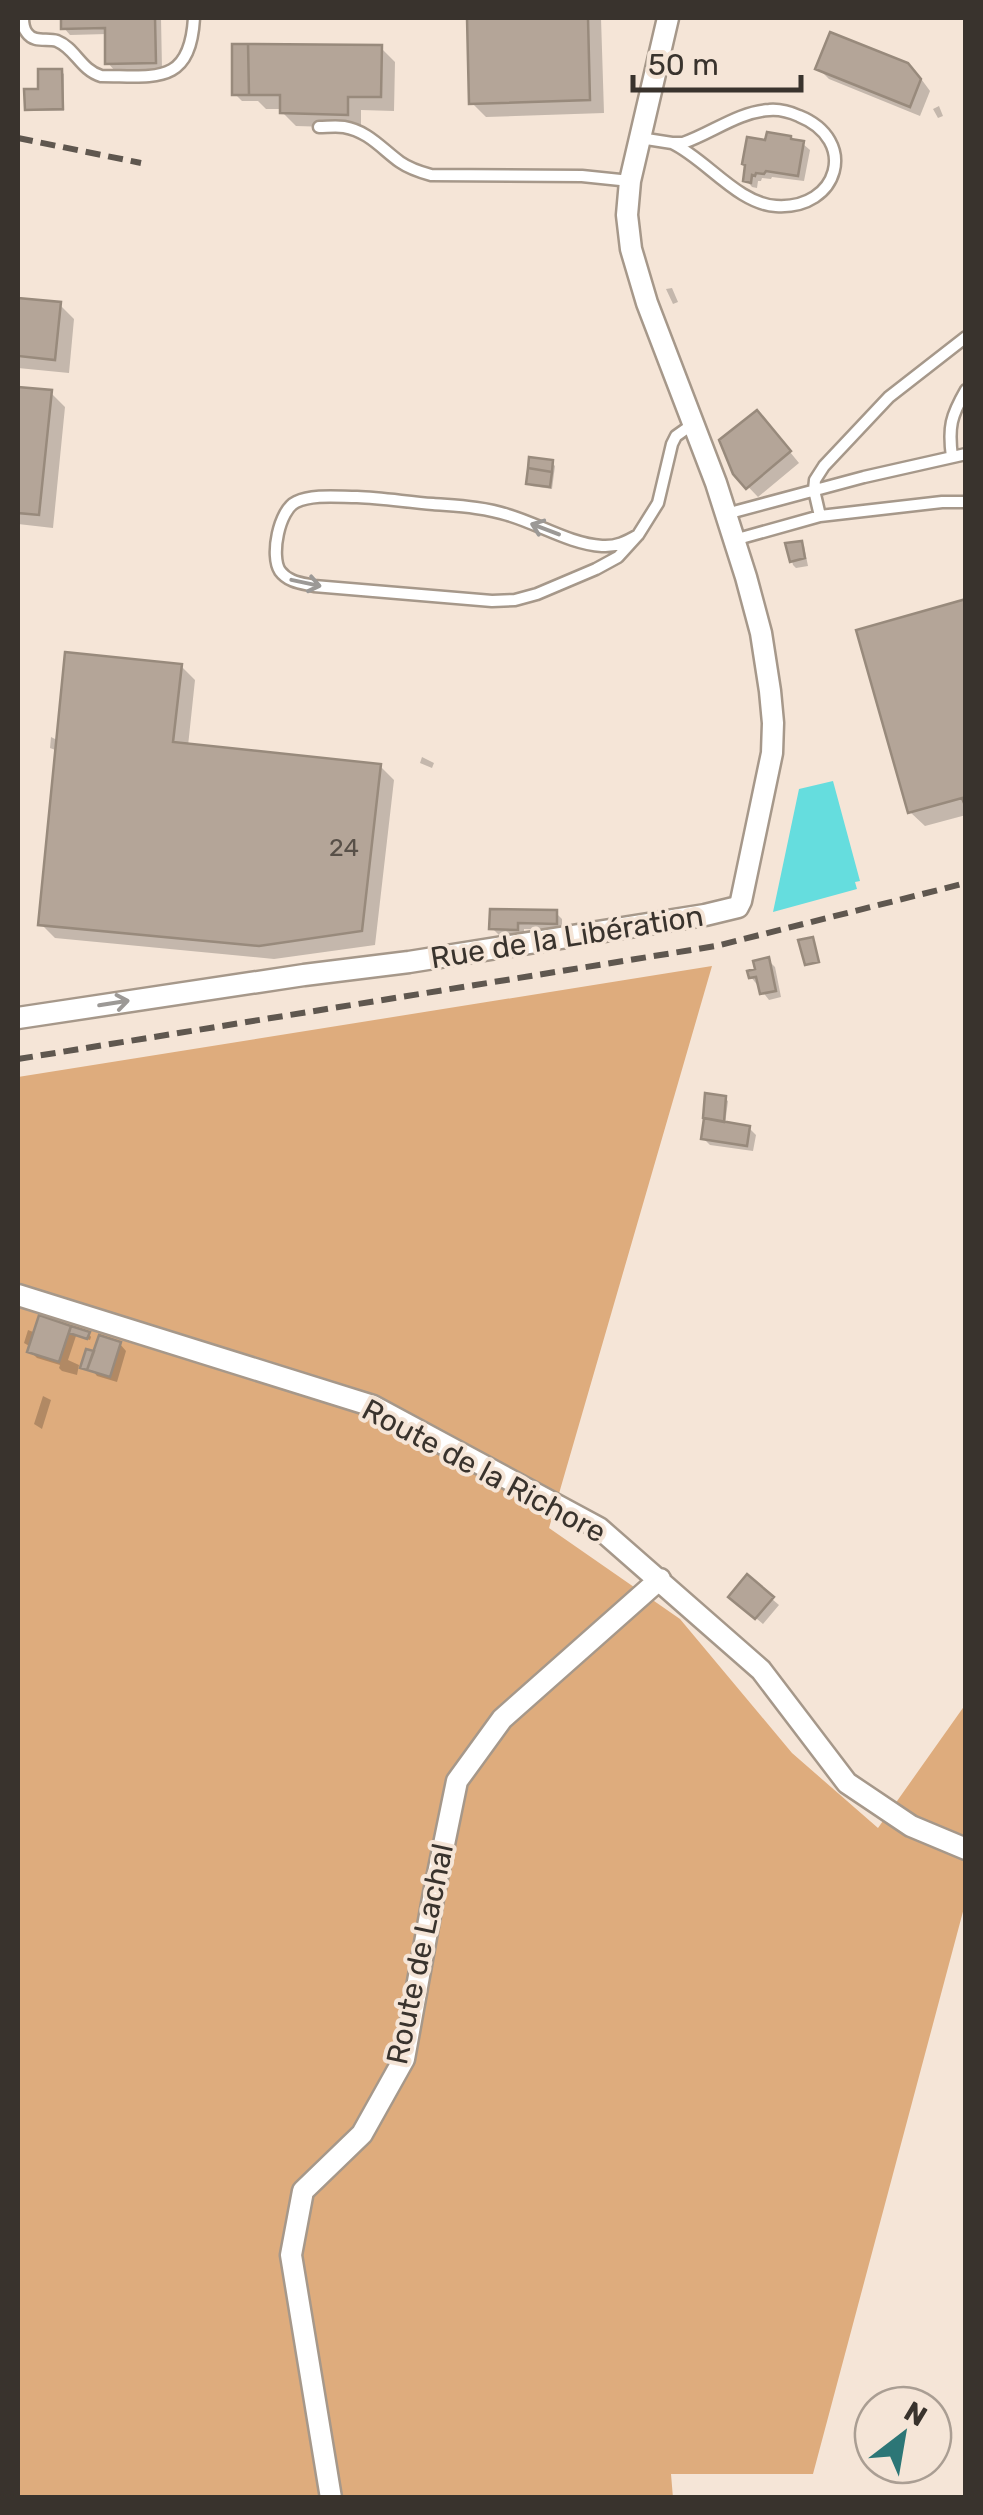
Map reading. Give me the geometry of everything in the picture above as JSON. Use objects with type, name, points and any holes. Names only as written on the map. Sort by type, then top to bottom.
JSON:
[{"type":"street","name":"Rue de la Libération","points":[[18,1018],[409,962],[738,907],[772,753],[773,723],[761,633],[726,514],[647,304],[631,249],[627,215],[630,181],[668,18]]},
{"type":"street","name":"Route de la Richore","points":[[18,1294],[372,1406],[600,1528],[761,1670],[848,1782],[911,1826],[966,1849]]},
{"type":"street","name":"Route de Lachal","points":[[331,2498],[291,2255],[303,2191],[362,2134],[404,2058],[457,1781],[502,1719],[660,1579]]},
{"type":"lane","points":[[23,18],[28,36],[56,41],[92,73],[120,76],[158,76],[172,70],[190,48],[194,18]]},
{"type":"lane","points":[[640,138],[684,142],[750,113],[786,111],[820,126],[828,134],[835,164],[825,190],[814,198],[776,206],[744,193],[672,143]]},
{"type":"lane","points":[[319,126],[357,132],[400,162],[431,175],[582,176],[630,181]]},
{"type":"lane","points":[[820,516],[814,490],[824,466],[890,397],[966,337]]},
{"type":"lane","points":[[952,457],[952,413],[966,390]]},
{"type":"lane","points":[[638,535],[622,544],[601,546],[505,514],[323,497],[296,502],[284,512],[276,557],[279,570],[292,582],[314,586],[492,601],[537,594],[618,557],[638,535],[658,503],[676,436],[693,424]]},
{"type":"lane","points":[[726,514],[966,454]]},
{"type":"lane","points":[[734,540],[820,516],[966,502]]},
{"type":"shaded area","points":[[712,966],[549,1528],[680,1619],[792,1753],[878,1828],[965,1705],[965,1904],[813,2474],[671,2474],[673,2498],[18,2498],[18,1077]]},
{"type":"water","points":[[833,781],[860,881],[855,882],[857,889],[773,912],[799,789]]},
{"type":"building","points":[[61,18],[155,18],[156,63],[105,64],[105,28],[61,29]]},
{"type":"building","points":[[467,18],[588,18],[590,100],[469,104]]},
{"type":"building","points":[[830,32],[908,63],[921,79],[910,107],[815,69]]},
{"type":"building","points":[[232,44],[248,44],[249,95],[232,95]]},
{"type":"building","points":[[248,44],[382,45],[381,97],[348,97],[348,115],[280,113],[280,95],[249,95]]},
{"type":"building","points":[[38,69],[62,69],[63,109],[25,110],[24,89],[38,89]]},
{"type":"building","points":[[767,132],[804,141],[798,176],[766,171],[752,175],[751,183],[743,181],[747,137],[765,140]]},
{"type":"building","points":[[18,298],[61,302],[55,360],[18,356]]},
{"type":"building","points":[[18,387],[52,390],[39,515],[18,513]]},
{"type":"building","points":[[757,410],[791,451],[746,489],[733,474],[719,440]]},
{"type":"building","points":[[529,457],[553,460],[552,472],[528,468]]},
{"type":"building","points":[[528,468],[552,472],[550,487],[526,484]]},
{"type":"building","points":[[802,541],[805,558],[790,562],[785,543]]},
{"type":"building","points":[[966,599],[966,808],[962,798],[908,813],[856,630]]},
{"type":"building","points":[[65,652],[182,664],[173,742],[381,764],[362,931],[259,946],[38,925]]},
{"type":"building","points":[[490,909],[557,910],[557,924],[518,923],[518,930],[489,929]]},
{"type":"building","points":[[813,937],[819,962],[805,965],[798,940]]},
{"type":"building","points":[[769,957],[776,991],[760,994],[756,977],[749,978],[747,971],[755,969],[753,961]]},
{"type":"building","points":[[705,1093],[726,1096],[724,1122],[703,1118]]},
{"type":"building","points":[[704,1118],[750,1126],[747,1146],[701,1139]]},
{"type":"building","points":[[39,1315],[71,1326],[59,1362],[27,1352]]},
{"type":"building","points":[[71,1326],[90,1332],[87,1339],[69,1333]]},
{"type":"building","points":[[99,1335],[121,1342],[110,1377],[87,1370]]},
{"type":"building","points":[[86,1349],[94,1351],[87,1370],[80,1368]]},
{"type":"building","points":[[747,1574],[774,1597],[755,1619],[728,1597]]},
{"type":"railway","points":[[18,138],[141,163]]},
{"type":"railway","points":[[18,1059],[716,946],[966,883]]}]
